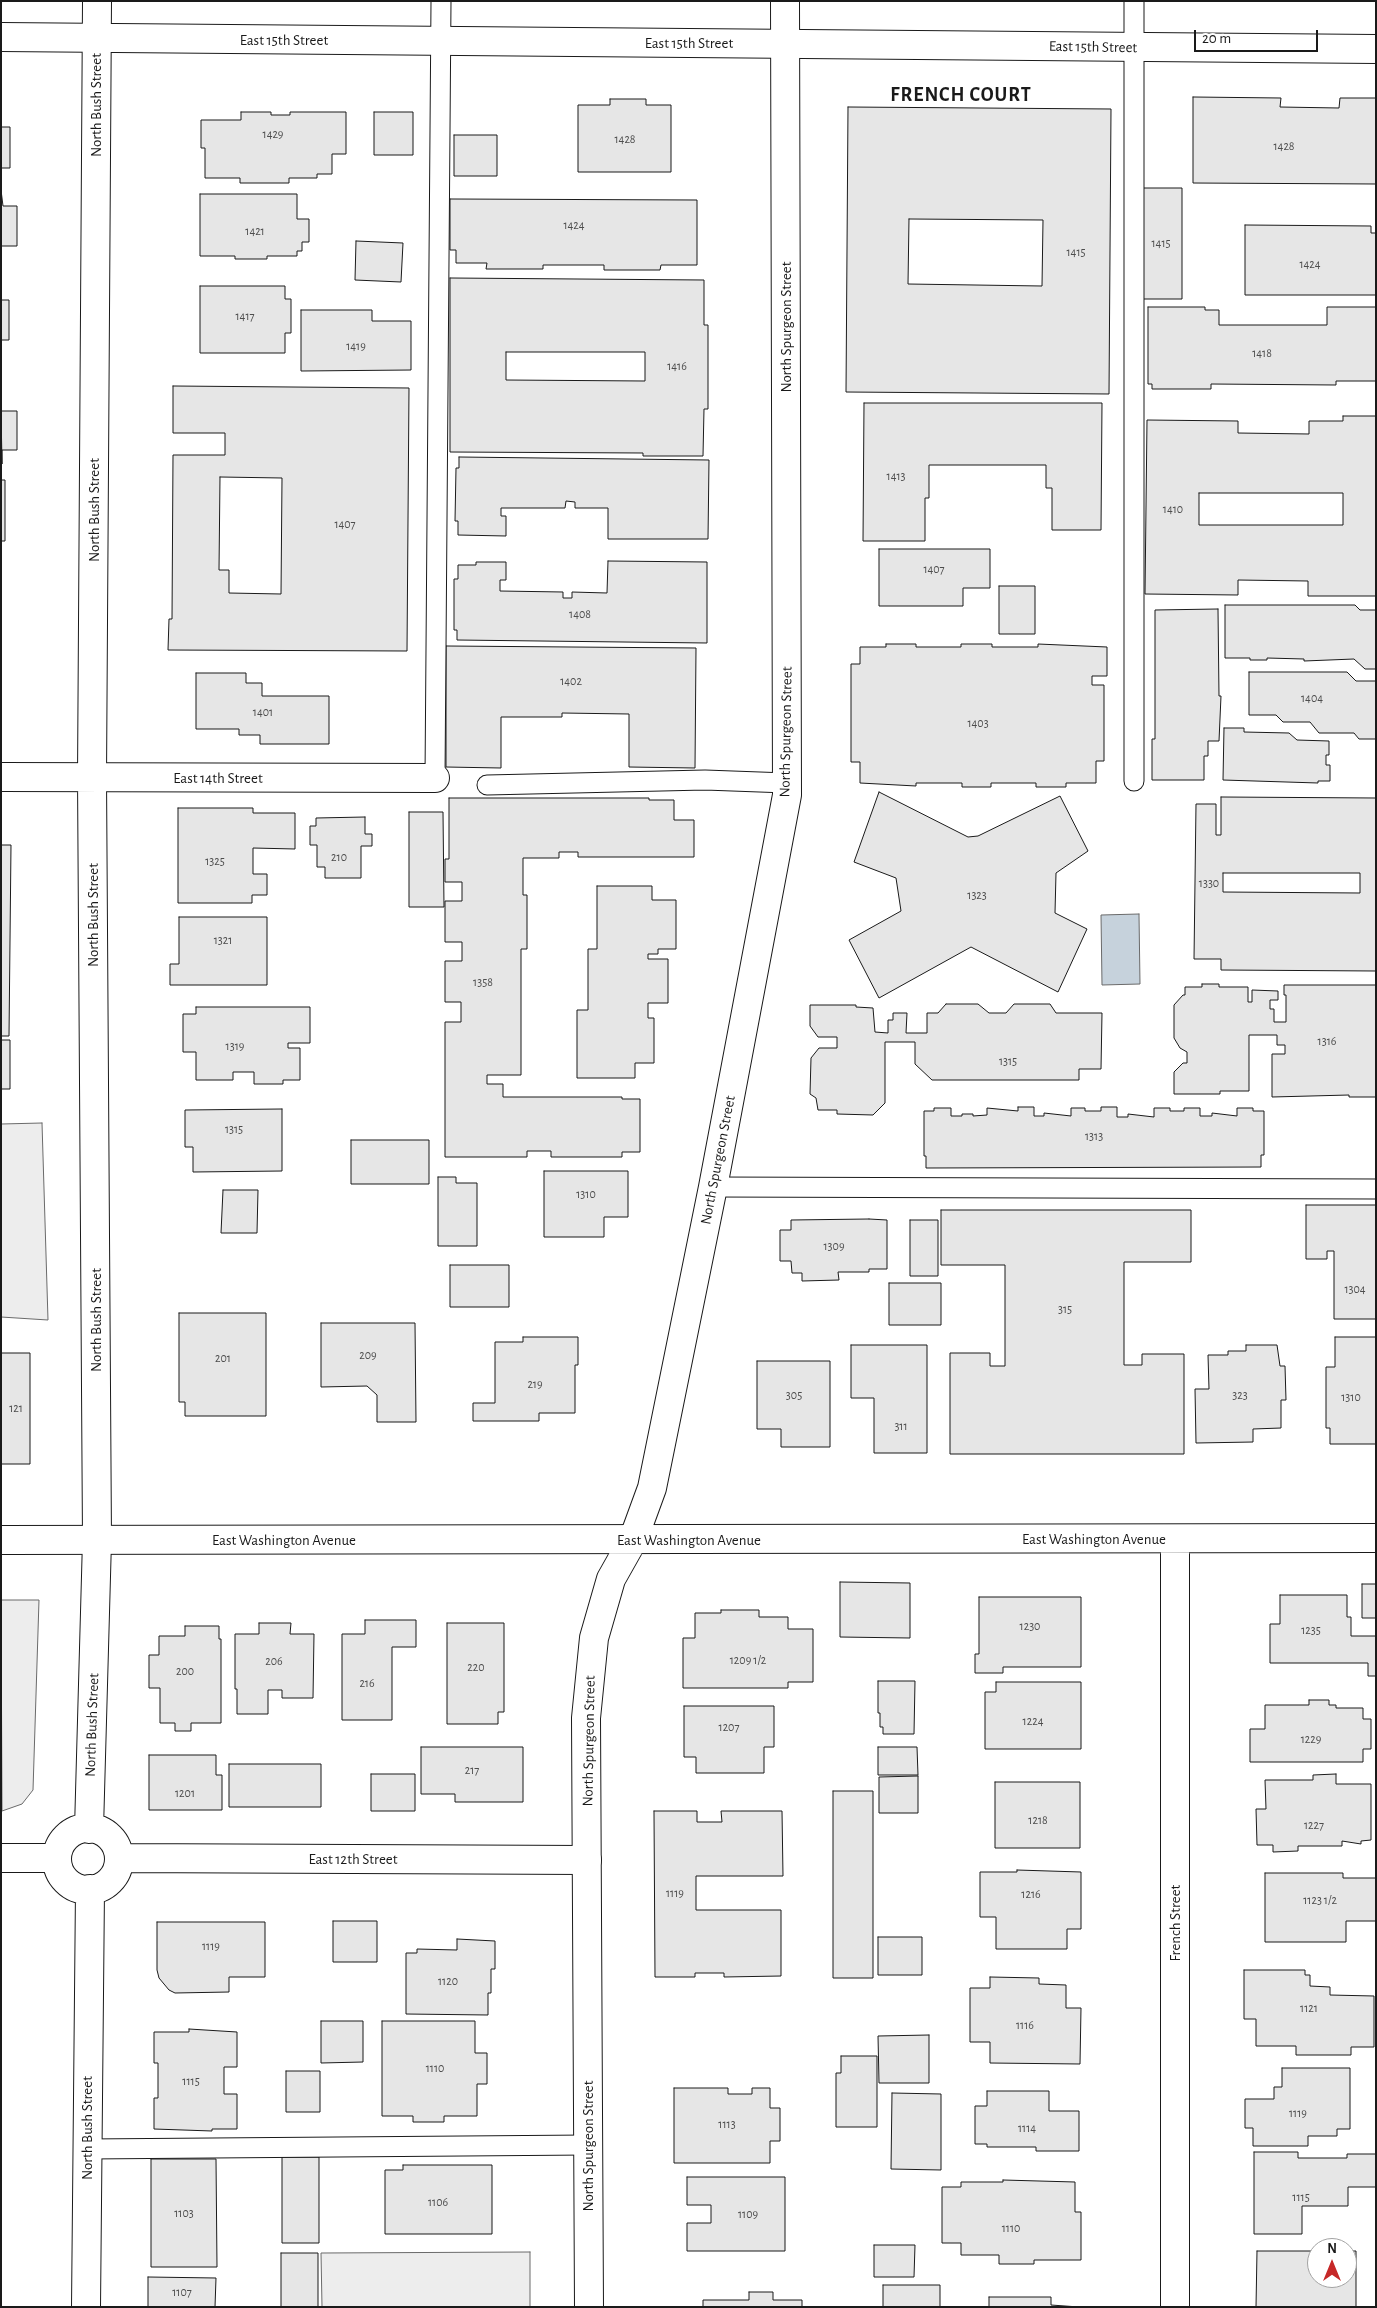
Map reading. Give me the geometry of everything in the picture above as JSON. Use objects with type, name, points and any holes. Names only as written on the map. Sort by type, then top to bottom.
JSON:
[{"type":"street","name":"North Bush Street","points":[[89,1828],[97,1540],[92,777],[97,1]]},
{"type":"street","name":"North Spurgeon Street","points":[[589,2307],[586,1718],[594,1638],[611,1579],[634,1540],[652,1488],[713,1187],[787,796],[786,1]]},
{"type":"street","name":"East 15th Street","points":[[1,37],[1376,49]]},
{"type":"street","name":"East 14th Street","points":[[1,777],[436,778]]},
{"type":"street","name":"East Washington Avenue","points":[[1,1540],[1376,1538]]},
{"type":"street","name":"French Street","points":[[1175,1539],[1175,2307]]},
{"type":"street","points":[[82,1828],[89,1828],[103,1832],[111,1839],[117,1848],[119,1858],[117,1869],[112,1878],[104,1885],[90,1889],[79,1888],[66,1881],[60,1873],[57,1858],[60,1846],[66,1837],[82,1828]]},
{"type":"street","points":[[1,1858],[57,1858]]},
{"type":"street","name":"East 12th Street","points":[[119,1858],[587,1860]]},
{"type":"street","name":"North Bush Street","points":[[86,2307],[90,1889]]},
{"type":"lane","points":[[436,778],[441,1]]},
{"type":"lane","points":[[1134,1],[1134,781]]},
{"type":"lane","points":[[487,784],[705,780],[787,783]]},
{"type":"lane","points":[[713,1187],[1376,1189]]},
{"type":"lane","points":[[87,2149],[588,2145]]},
{"type":"shaded area","points":[[1139,914],[1140,984],[1102,985],[1101,915]]},
{"type":"shaded area","points":[[42,1123],[48,1320],[1,1317],[1,1124]]},
{"type":"shaded area","points":[[1,1600],[39,1600],[33,1790],[22,1804],[2,1811]]},
{"type":"shaded area","points":[[530,2252],[530,2307],[322,2307],[321,2253]]},
{"type":"building","points":[[1193,97],[1281,98],[1280,107],[1339,108],[1340,98],[1376,98],[1376,184],[1193,183]]},
{"type":"building","points":[[610,99],[646,99],[646,105],[671,105],[671,172],[578,172],[578,105],[610,105]]},
{"type":"building","points":[[848,107],[1111,109],[1109,394],[846,392]],"holes":[[[909,219],[1043,220],[1042,286],[908,284]]]},
{"type":"building","points":[[241,112],[271,112],[271,115],[290,115],[290,112],[346,112],[346,154],[332,154],[332,174],[317,174],[317,178],[289,178],[289,183],[240,183],[240,178],[205,178],[205,148],[201,148],[201,120],[241,120]]},
{"type":"building","points":[[374,112],[413,112],[413,155],[374,155]]},
{"type":"building","points":[[1,127],[10,127],[10,168],[1,168]]},
{"type":"building","points":[[454,135],[497,135],[497,176],[454,176]]},
{"type":"building","points":[[1140,188],[1182,188],[1182,299],[1140,299]]},
{"type":"building","points":[[1,190],[3,206],[17,206],[17,246],[1,246]]},
{"type":"building","points":[[200,194],[297,194],[297,219],[309,219],[309,242],[302,242],[302,251],[297,251],[297,256],[267,256],[267,259],[235,259],[235,256],[200,256]]},
{"type":"building","points":[[450,199],[697,200],[697,265],[661,265],[660,270],[604,270],[604,265],[543,265],[543,269],[486,269],[487,263],[456,263],[456,250],[450,250]]},
{"type":"building","points":[[1245,225],[1371,226],[1371,233],[1376,233],[1376,295],[1245,295]]},
{"type":"building","points":[[356,241],[403,243],[401,282],[355,280]]},
{"type":"building","points":[[450,278],[704,280],[704,325],[708,325],[708,409],[704,409],[703,456],[643,456],[643,453],[450,452]],"holes":[[[506,352],[645,352],[645,381],[506,380]]]},
{"type":"building","points":[[200,286],[285,286],[285,299],[291,299],[291,333],[285,333],[285,353],[200,353]]},
{"type":"building","points":[[1,300],[9,300],[9,340],[1,340]]},
{"type":"building","points":[[1148,307],[1205,307],[1205,310],[1219,310],[1219,325],[1327,325],[1327,307],[1376,307],[1376,381],[1336,381],[1336,385],[1211,384],[1211,389],[1152,389],[1152,384],[1148,384]]},
{"type":"building","points":[[301,310],[372,310],[372,321],[411,321],[411,370],[301,371]]},
{"type":"building","points":[[173,386],[409,388],[407,651],[168,650],[169,619],[172,619],[173,455],[225,455],[225,433],[173,433]],"holes":[[[220,477],[282,478],[281,594],[229,593],[229,570],[219,570]]]},
{"type":"building","points":[[864,403],[1102,403],[1101,530],[1052,530],[1052,488],[1046,488],[1046,465],[929,465],[929,498],[925,498],[925,541],[863,541]]},
{"type":"building","points":[[1,411],[17,411],[17,450],[2,450],[2,464]]},
{"type":"building","points":[[1343,416],[1376,416],[1376,596],[1308,596],[1308,581],[1238,580],[1238,595],[1145,594],[1147,420],[1238,421],[1238,433],[1309,434],[1309,421],[1343,421]],"holes":[[[1199,493],[1343,493],[1343,525],[1199,525]]]},
{"type":"building","points":[[459,457],[709,460],[708,539],[608,539],[608,508],[575,508],[575,502],[566,501],[565,508],[501,508],[501,516],[506,516],[506,536],[458,535],[458,521],[455,521],[456,468],[459,468]]},
{"type":"building","points":[[1,480],[5,480],[5,541],[1,541]]},
{"type":"building","points":[[879,549],[990,549],[990,588],[963,588],[963,606],[879,606]]},
{"type":"building","points":[[608,561],[707,562],[707,643],[457,640],[457,630],[454,630],[454,579],[458,579],[458,565],[476,565],[476,562],[506,562],[506,580],[500,580],[500,591],[563,592],[563,598],[572,598],[572,592],[607,593]]},
{"type":"building","points":[[999,586],[1035,586],[1035,634],[999,634]]},
{"type":"building","points":[[1225,605],[1355,605],[1360,610],[1376,610],[1376,669],[1365,669],[1354,659],[1304,661],[1304,659],[1267,658],[1267,660],[1250,660],[1250,658],[1225,658]]},
{"type":"building","points":[[1218,609],[1219,696],[1221,696],[1219,741],[1208,741],[1208,756],[1204,756],[1204,780],[1152,780],[1152,739],[1155,739],[1155,610]]},
{"type":"building","points":[[886,644],[916,644],[916,647],[961,647],[961,644],[992,644],[992,647],[1038,647],[1038,644],[1107,647],[1107,676],[1092,676],[1092,685],[1104,685],[1104,761],[1096,761],[1096,783],[1066,783],[1066,787],[1036,787],[1036,783],[991,783],[991,787],[962,787],[962,783],[916,783],[916,786],[860,783],[860,762],[851,762],[851,664],[860,664],[860,647],[886,647]]},
{"type":"building","points":[[446,646],[696,648],[695,768],[629,767],[629,714],[562,713],[562,717],[501,717],[501,768],[446,767]]},
{"type":"building","points":[[1249,672],[1347,672],[1356,681],[1376,681],[1376,739],[1359,739],[1354,733],[1319,733],[1310,722],[1283,722],[1276,715],[1249,715]]},
{"type":"building","points":[[196,673],[246,673],[246,683],[262,683],[262,696],[329,696],[329,744],[260,744],[260,735],[239,735],[239,729],[196,729]]},
{"type":"building","points":[[1224,728],[1244,728],[1244,732],[1289,733],[1297,740],[1329,741],[1329,755],[1326,755],[1326,765],[1330,765],[1330,781],[1318,781],[1318,783],[1223,780]]},
{"type":"building","points":[[879,792],[968,837],[978,836],[1060,796],[1088,851],[1056,873],[1055,913],[1087,929],[1058,992],[971,947],[879,998],[849,940],[901,911],[896,878],[854,862]]},
{"type":"building","points":[[1221,797],[1376,798],[1376,971],[1221,970],[1221,959],[1194,959],[1196,804],[1216,804],[1216,835],[1221,835]],"holes":[[[1223,873],[1360,873],[1360,893],[1223,892]]]},
{"type":"building","points":[[449,798],[649,798],[649,800],[674,800],[674,820],[694,820],[694,857],[578,857],[578,852],[559,852],[559,858],[523,858],[523,895],[527,895],[527,949],[521,949],[521,1075],[487,1075],[487,1084],[503,1084],[503,1097],[622,1097],[622,1099],[640,1099],[640,1152],[622,1152],[622,1157],[551,1157],[551,1151],[527,1151],[527,1157],[445,1157],[445,1022],[461,1022],[461,1002],[445,1002],[445,961],[462,961],[462,942],[445,942],[445,901],[462,901],[462,882],[445,882],[445,859],[449,859]]},
{"type":"building","points":[[178,808],[253,808],[253,813],[295,813],[295,849],[253,848],[253,874],[267,874],[267,895],[252,895],[252,903],[178,903]]},
{"type":"building","points":[[409,812],[443,812],[444,907],[409,907]]},
{"type":"building","points":[[365,817],[365,834],[372,834],[372,846],[361,846],[361,878],[325,878],[325,867],[317,867],[317,845],[310,845],[310,826],[316,826],[316,818]]},
{"type":"building","points":[[1,845],[11,845],[9,1036],[1,1036]]},
{"type":"building","points":[[597,886],[652,886],[652,900],[676,900],[676,949],[658,949],[658,954],[648,954],[648,959],[668,959],[668,1003],[648,1003],[648,1018],[654,1018],[654,1063],[635,1063],[635,1078],[577,1078],[577,1010],[588,1010],[588,949],[597,949]]},
{"type":"building","points":[[179,917],[267,917],[267,985],[170,985],[170,964],[179,964]]},
{"type":"building","points":[[1202,984],[1219,984],[1219,987],[1248,987],[1248,1002],[1252,1002],[1252,990],[1278,991],[1278,1000],[1270,1000],[1270,1009],[1274,1009],[1274,1022],[1286,1022],[1284,985],[1376,985],[1376,1097],[1349,1097],[1349,1095],[1272,1097],[1272,1054],[1285,1054],[1285,1045],[1277,1045],[1277,1035],[1249,1035],[1249,1091],[1220,1091],[1220,1094],[1174,1094],[1174,1072],[1183,1063],[1187,1063],[1187,1052],[1180,1048],[1174,1038],[1174,1005],[1185,995],[1185,987],[1202,987]]},
{"type":"building","points":[[946,1004],[978,1004],[989,1013],[1006,1013],[1014,1004],[1050,1004],[1056,1013],[1102,1013],[1101,1069],[1079,1069],[1079,1080],[932,1080],[915,1064],[915,1042],[885,1042],[885,1103],[873,1115],[837,1114],[837,1110],[818,1110],[816,1098],[810,1094],[811,1058],[819,1048],[837,1048],[837,1037],[818,1037],[810,1026],[810,1005],[856,1005],[856,1007],[873,1008],[875,1032],[888,1033],[888,1020],[893,1020],[893,1013],[907,1013],[906,1033],[927,1033],[927,1013],[938,1013]]},
{"type":"building","points":[[196,1007],[310,1007],[310,1043],[288,1043],[288,1048],[300,1048],[300,1080],[283,1080],[283,1084],[254,1084],[254,1072],[233,1072],[233,1080],[196,1080],[196,1052],[183,1052],[183,1014],[196,1014]]},
{"type":"building","points":[[1,1040],[10,1040],[10,1089],[1,1089]]},
{"type":"building","points":[[1018,1107],[1034,1107],[1034,1116],[1044,1116],[1044,1113],[1071,1116],[1071,1108],[1085,1108],[1085,1111],[1101,1111],[1101,1107],[1117,1107],[1117,1117],[1128,1117],[1128,1114],[1154,1117],[1154,1108],[1170,1108],[1170,1111],[1184,1111],[1184,1108],[1200,1108],[1200,1116],[1212,1116],[1212,1113],[1237,1116],[1237,1108],[1253,1108],[1253,1111],[1264,1111],[1264,1155],[1261,1155],[1261,1167],[926,1168],[926,1156],[924,1156],[924,1111],[934,1111],[934,1108],[951,1108],[951,1116],[973,1114],[973,1116],[987,1115],[987,1108],[1018,1111]]},
{"type":"building","points":[[282,1109],[282,1171],[193,1172],[193,1147],[185,1147],[185,1110]]},
{"type":"building","points":[[351,1140],[429,1140],[429,1184],[351,1184]]},
{"type":"building","points":[[544,1171],[628,1171],[628,1217],[604,1217],[604,1237],[544,1237]]},
{"type":"building","points":[[438,1177],[456,1177],[456,1183],[477,1183],[477,1246],[438,1246]]},
{"type":"building","points":[[223,1190],[258,1190],[257,1233],[221,1233]]},
{"type":"building","points":[[1306,1205],[1376,1205],[1376,1319],[1334,1319],[1334,1251],[1327,1251],[1327,1259],[1306,1259]]},
{"type":"building","points":[[941,1210],[1191,1210],[1191,1262],[1124,1262],[1124,1365],[1142,1365],[1142,1354],[1184,1354],[1184,1454],[950,1454],[950,1353],[990,1353],[990,1366],[1005,1366],[1005,1265],[941,1265]]},
{"type":"building","points":[[791,1220],[887,1220],[887,1269],[869,1269],[869,1272],[838,1272],[839,1280],[802,1281],[802,1273],[792,1273],[791,1261],[780,1261],[780,1230],[791,1230]]},
{"type":"building","points":[[910,1220],[938,1220],[938,1276],[910,1276]]},
{"type":"building","points":[[450,1265],[509,1265],[509,1307],[450,1307]]},
{"type":"building","points":[[889,1283],[941,1283],[941,1325],[889,1325]]},
{"type":"building","points":[[179,1313],[266,1313],[266,1416],[185,1416],[185,1402],[179,1402]]},
{"type":"building","points":[[321,1323],[415,1323],[416,1422],[377,1422],[377,1395],[367,1386],[321,1387]]},
{"type":"building","points":[[523,1337],[578,1337],[578,1365],[575,1365],[575,1413],[539,1413],[539,1421],[473,1421],[473,1403],[495,1403],[495,1342],[523,1342]]},
{"type":"building","points":[[1335,1337],[1376,1337],[1376,1444],[1330,1444],[1330,1428],[1326,1428],[1326,1367],[1335,1367]]},
{"type":"building","points":[[851,1345],[927,1345],[927,1453],[874,1453],[874,1398],[851,1398]]},
{"type":"building","points":[[1246,1345],[1277,1345],[1280,1366],[1285,1366],[1286,1400],[1281,1400],[1281,1428],[1253,1429],[1253,1442],[1196,1443],[1195,1389],[1209,1389],[1208,1355],[1228,1355],[1228,1351],[1246,1351]]},
{"type":"building","points":[[1,1353],[30,1353],[30,1464],[1,1464]]},
{"type":"building","points":[[757,1361],[830,1361],[830,1447],[781,1447],[781,1429],[757,1429]]},
{"type":"building","points":[[840,1582],[910,1583],[910,1638],[840,1637]]},
{"type":"building","points":[[1362,1584],[1376,1584],[1376,1618],[1362,1618]]},
{"type":"building","points":[[1280,1595],[1347,1595],[1347,1617],[1351,1617],[1351,1636],[1376,1636],[1376,1676],[1368,1676],[1368,1663],[1270,1663],[1270,1624],[1280,1624]]},
{"type":"building","points":[[979,1597],[1081,1597],[1081,1667],[1003,1667],[1003,1673],[975,1673],[975,1654],[979,1654]]},
{"type":"building","points":[[721,1610],[759,1610],[759,1617],[788,1617],[788,1629],[813,1629],[813,1682],[788,1682],[788,1688],[683,1688],[683,1638],[695,1638],[695,1613],[721,1613]]},
{"type":"building","points":[[365,1620],[416,1620],[416,1647],[392,1647],[392,1720],[342,1720],[342,1634],[365,1634]]},
{"type":"building","points":[[259,1623],[291,1623],[290,1634],[314,1634],[313,1698],[282,1698],[282,1690],[268,1690],[268,1714],[237,1714],[235,1634],[259,1634]]},
{"type":"building","points":[[447,1623],[504,1623],[504,1712],[498,1712],[498,1724],[447,1724]]},
{"type":"building","points":[[185,1626],[219,1626],[219,1639],[221,1639],[221,1723],[191,1723],[191,1731],[175,1731],[175,1723],[160,1723],[160,1688],[149,1688],[149,1655],[159,1655],[159,1636],[185,1636]]},
{"type":"building","points":[[878,1681],[915,1681],[914,1734],[883,1734],[883,1727],[880,1727],[880,1713],[878,1713]]},
{"type":"building","points":[[996,1682],[1081,1682],[1081,1749],[985,1749],[985,1692],[996,1692]]},
{"type":"building","points":[[1309,1700],[1329,1700],[1329,1705],[1336,1705],[1336,1708],[1363,1708],[1363,1719],[1371,1719],[1371,1749],[1363,1749],[1363,1762],[1250,1762],[1250,1729],[1265,1729],[1265,1705],[1309,1705]]},
{"type":"building","points":[[684,1706],[774,1706],[774,1747],[764,1747],[764,1773],[696,1773],[696,1757],[684,1757]]},
{"type":"building","points":[[421,1747],[523,1747],[523,1802],[455,1802],[455,1794],[421,1794]]},
{"type":"building","points":[[878,1747],[917,1747],[918,1775],[878,1775]]},
{"type":"building","points":[[149,1755],[216,1755],[216,1775],[222,1775],[222,1810],[149,1810]]},
{"type":"building","points":[[229,1764],[321,1764],[321,1807],[229,1807]]},
{"type":"building","points":[[371,1774],[415,1774],[415,1811],[371,1811]]},
{"type":"building","points":[[1336,1774],[1336,1784],[1371,1784],[1371,1840],[1361,1841],[1361,1844],[1342,1841],[1342,1846],[1298,1846],[1298,1851],[1273,1852],[1273,1845],[1257,1845],[1256,1809],[1266,1809],[1265,1780],[1313,1780],[1313,1775]]},
{"type":"building","points":[[918,1776],[918,1813],[879,1813],[879,1777]]},
{"type":"building","points":[[995,1782],[1080,1782],[1080,1848],[995,1848]]},
{"type":"building","points":[[833,1791],[873,1791],[873,1978],[833,1978]]},
{"type":"building","points":[[654,1811],[697,1811],[697,1822],[722,1822],[721,1811],[782,1811],[783,1876],[696,1876],[696,1910],[781,1910],[781,1976],[724,1977],[724,1973],[695,1973],[695,1977],[655,1977]]},
{"type":"building","points":[[1017,1870],[1081,1872],[1081,1929],[1067,1929],[1067,1949],[996,1949],[996,1917],[980,1917],[980,1872],[1017,1872]]},
{"type":"building","points":[[1265,1873],[1343,1873],[1343,1878],[1376,1878],[1376,1921],[1346,1921],[1346,1942],[1265,1942]]},
{"type":"building","points":[[333,1921],[377,1921],[377,1962],[333,1962]]},
{"type":"building","points":[[157,1922],[265,1922],[265,1977],[229,1977],[229,1992],[175,1993],[169,1990],[159,1978],[157,1970]]},
{"type":"building","points":[[878,1937],[922,1937],[922,1975],[878,1975]]},
{"type":"building","points":[[457,1939],[495,1941],[495,1969],[491,1969],[491,1993],[488,1993],[488,2015],[406,2014],[406,1953],[417,1953],[417,1949],[457,1950]]},
{"type":"building","points":[[1244,1970],[1305,1970],[1305,1975],[1310,1975],[1310,1986],[1330,1987],[1330,1995],[1374,1996],[1374,2047],[1351,2047],[1351,2055],[1296,2055],[1296,2046],[1256,2046],[1256,2019],[1244,2019]]},
{"type":"building","points":[[990,1977],[1039,1978],[1039,1984],[1066,1985],[1066,2008],[1081,2008],[1080,2064],[990,2063],[990,2042],[970,2042],[970,1988],[990,1988]]},
{"type":"building","points":[[321,2021],[363,2021],[363,2062],[321,2063]]},
{"type":"building","points":[[382,2021],[475,2021],[475,2053],[487,2053],[487,2084],[477,2084],[477,2116],[444,2116],[444,2122],[413,2122],[413,2116],[382,2116]]},
{"type":"building","points":[[189,2029],[237,2032],[237,2067],[224,2067],[224,2094],[237,2094],[237,2129],[212,2129],[212,2131],[154,2129],[154,2098],[158,2098],[158,2063],[154,2063],[154,2032],[189,2032]]},
{"type":"building","points":[[929,2035],[929,2083],[879,2083],[878,2036]]},
{"type":"building","points":[[841,2056],[877,2056],[877,2127],[836,2127],[836,2073],[841,2073]]},
{"type":"building","points":[[1282,2068],[1350,2068],[1350,2129],[1337,2129],[1337,2136],[1308,2136],[1308,2146],[1253,2146],[1253,2128],[1245,2128],[1245,2099],[1274,2099],[1274,2087],[1282,2087]]},
{"type":"building","points":[[286,2071],[320,2071],[320,2112],[286,2112]]},
{"type":"building","points":[[674,2088],[728,2088],[728,2094],[752,2094],[752,2088],[770,2088],[770,2108],[780,2108],[780,2141],[770,2141],[770,2163],[674,2163]]},
{"type":"building","points":[[987,2091],[1049,2091],[1049,2111],[1079,2111],[1079,2151],[1036,2151],[1036,2147],[987,2147],[987,2144],[975,2144],[975,2106],[987,2106]]},
{"type":"building","points":[[892,2093],[941,2094],[941,2170],[891,2169]]},
{"type":"building","points":[[1254,2152],[1298,2152],[1298,2158],[1347,2158],[1347,2154],[1376,2154],[1376,2187],[1348,2187],[1348,2206],[1302,2206],[1302,2234],[1254,2234]]},
{"type":"building","points":[[282,2157],[319,2157],[319,2243],[282,2243]]},
{"type":"building","points":[[151,2159],[216,2159],[217,2267],[151,2267]]},
{"type":"building","points":[[403,2165],[492,2165],[492,2234],[385,2234],[385,2170],[403,2170]]},
{"type":"building","points":[[687,2177],[785,2177],[785,2251],[687,2251],[687,2223],[711,2223],[711,2205],[687,2205]]},
{"type":"building","points":[[1003,2180],[1075,2182],[1075,2212],[1081,2212],[1081,2260],[1034,2260],[1034,2264],[999,2264],[999,2255],[961,2255],[961,2243],[942,2243],[942,2187],[961,2187],[961,2182],[1003,2182]]},
{"type":"building","points":[[874,2245],[915,2245],[914,2277],[874,2277]]},
{"type":"building","points":[[1257,2251],[1307,2251],[1307,2288],[1356,2288],[1356,2307],[1256,2307]]},
{"type":"building","points":[[281,2253],[318,2253],[318,2307],[281,2307]]},
{"type":"building","points":[[148,2277],[216,2278],[215,2307],[148,2307]]},
{"type":"building","points":[[883,2285],[940,2285],[940,2307],[883,2307]]},
{"type":"building","points":[[749,2292],[773,2292],[773,2300],[802,2300],[802,2307],[703,2307],[703,2300],[749,2300]]},
{"type":"building","points":[[989,2297],[1051,2297],[1051,2305],[1079,2307],[989,2307]]},
{"type":"district","name":"FRENCH COURT","points":[[961,95]]}]
